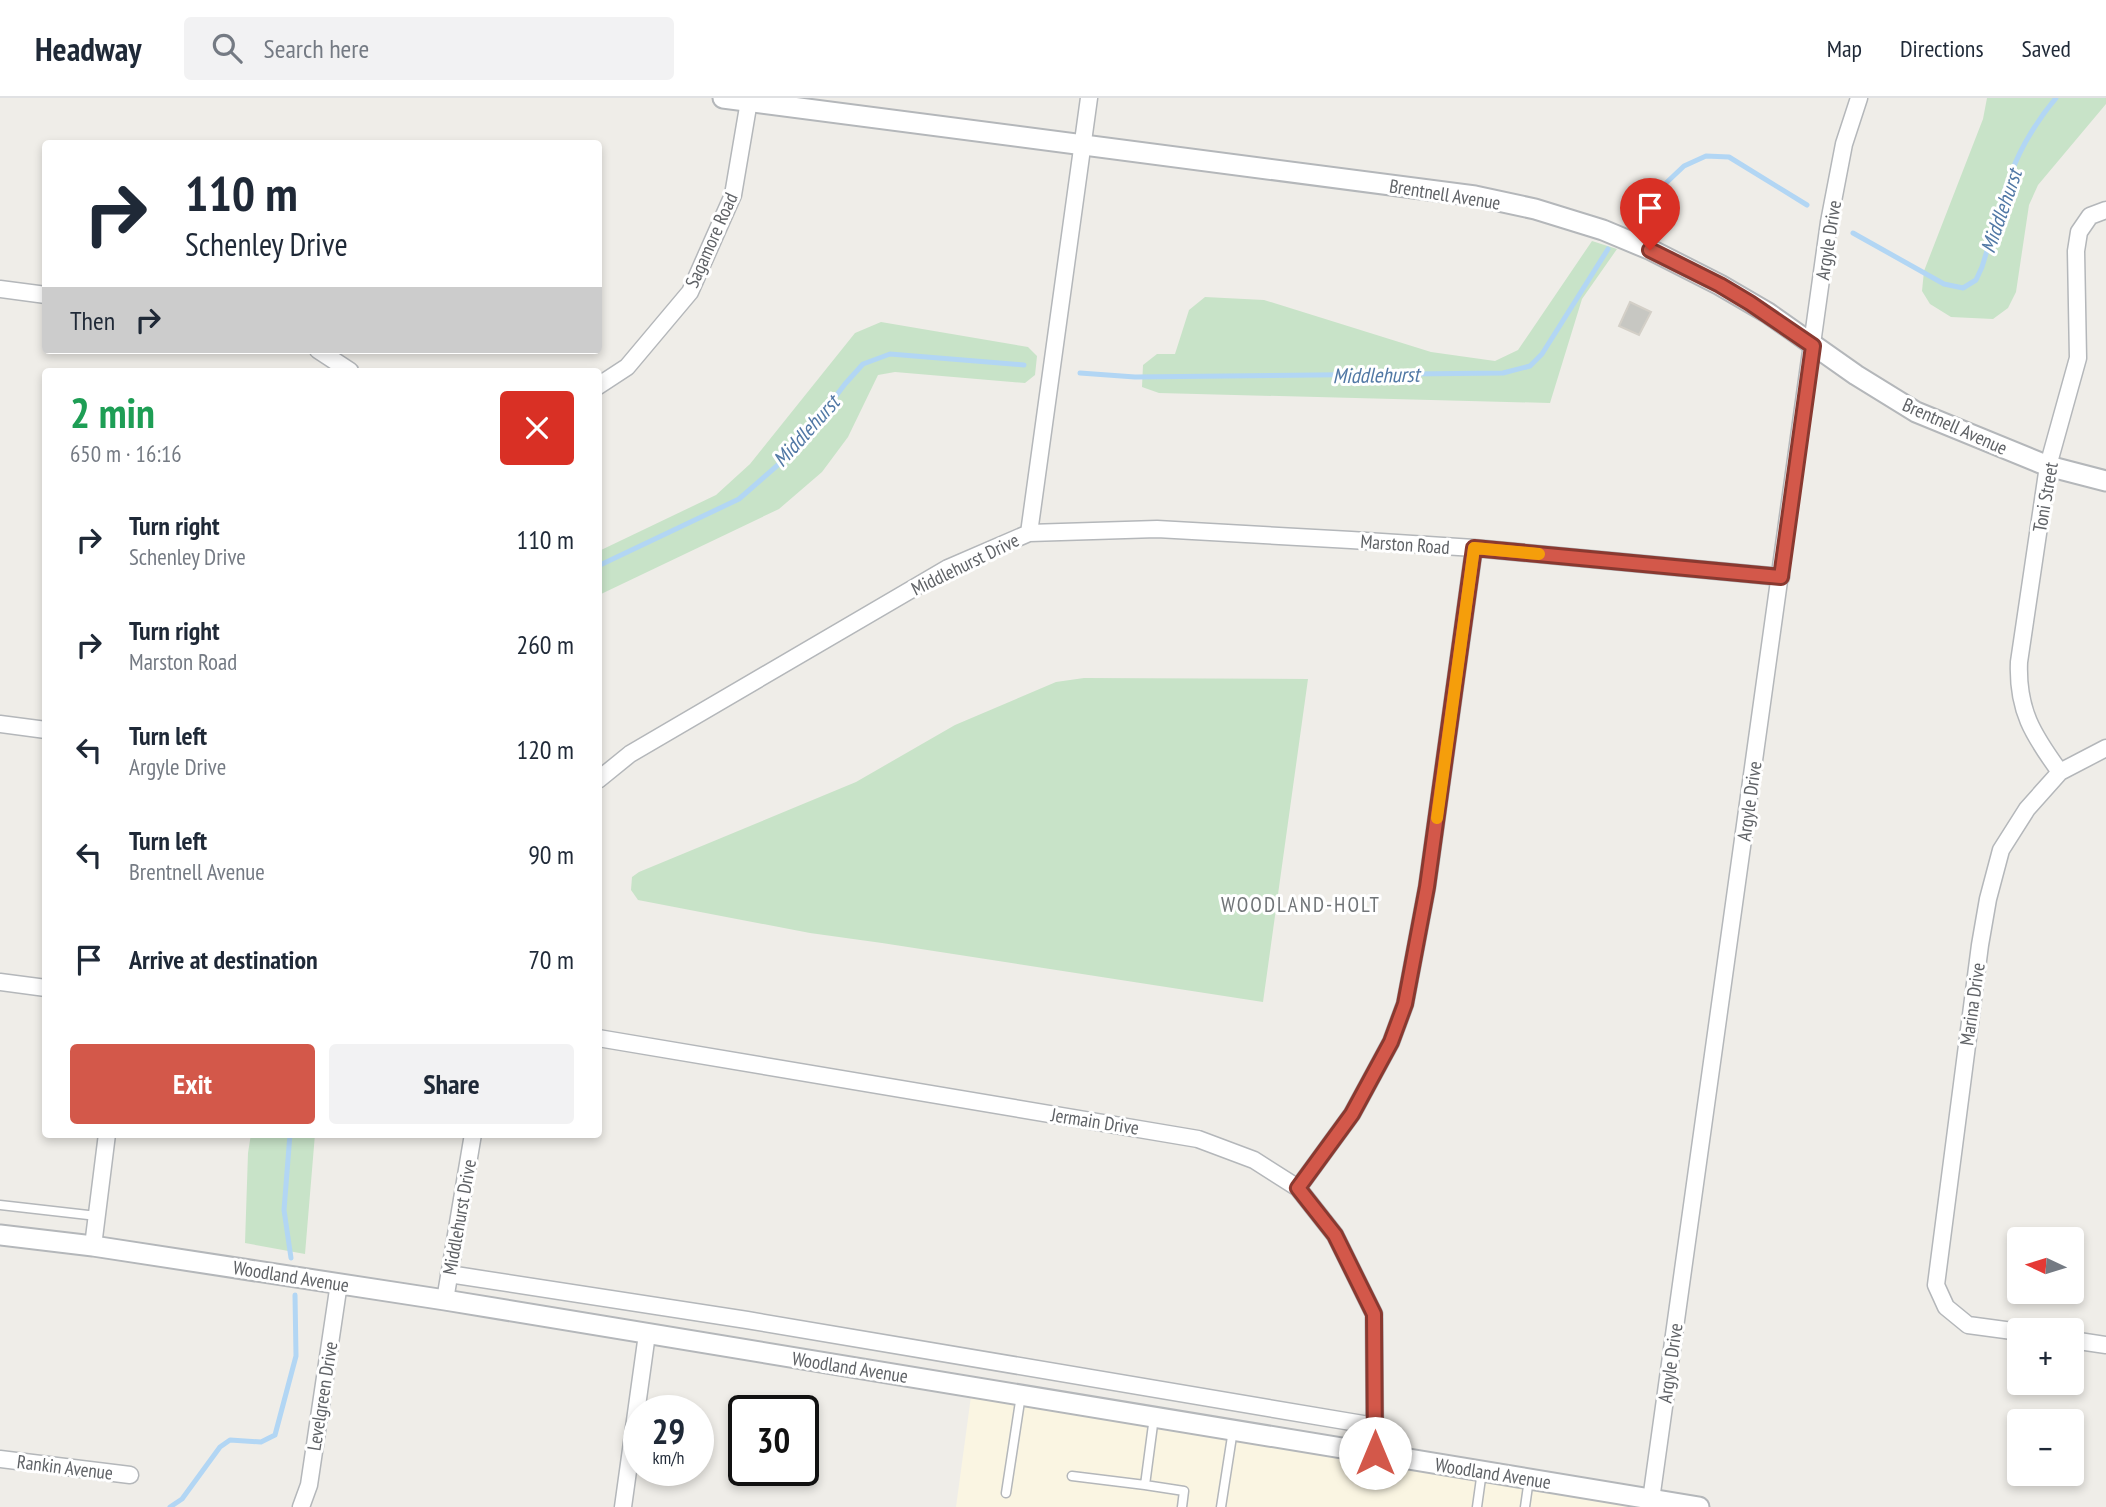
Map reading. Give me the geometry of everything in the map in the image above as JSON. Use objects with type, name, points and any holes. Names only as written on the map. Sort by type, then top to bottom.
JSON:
[{"type":"street","name":"Brentnell Avenue","points":[[723,98],[1475,196],[1535,209],[1603,230],[1720,285],[1768,313],[1813,346],[1916,412],[2048,466],[2106,481]]},
{"type":"street","name":"Middlehurst Drive","points":[[602,777],[630,754],[948,568],[1029,533],[1089,98]]},
{"type":"street","name":"Argyle Drive","points":[[1650,1503],[1829,222],[1844,144],[1859,98]]},
{"type":"street","name":"Sagamore Road","points":[[602,383],[627,367],[690,292],[733,195],[749,101]]},
{"type":"street","name":"Toni Street","points":[[2060,772],[2042,746],[2022,706],[2018,685],[2048,466],[2078,358],[2076,251],[2080,232],[2090,216],[2106,210]]},
{"type":"street","points":[[0,289],[42,294]]},
{"type":"street","points":[[324,354],[345,368]]},
{"type":"street","name":"Marston Road","points":[[1029,533],[1157,529],[1474,548],[1781,577]]},
{"type":"street","points":[[1298,1188],[1352,1114],[1391,1042],[1405,1004],[1427,887],[1474,548]]},
{"type":"street","points":[[0,724],[42,729]]},
{"type":"street","name":"Marina Drive","points":[[2007,1330],[1968,1325],[1946,1307],[1936,1285],[1937,1260],[1988,899],[2001,850],[2027,809],[2060,772],[2106,748]]},
{"type":"street","points":[[0,982],[42,987]]},
{"type":"street","name":"Jermain Drive","points":[[602,1039],[1198,1139],[1254,1160],[1298,1188],[1335,1235],[1374,1314],[1375,1453]]},
{"type":"street","points":[[93,1246],[107,1138]]},
{"type":"street","name":"Middlehurst Drive","points":[[445,1300],[472,1138]]},
{"type":"street","name":"Woodland Avenue","points":[[0,1235],[93,1246],[339,1283],[1375,1453],[1650,1503],[1699,1507]]},
{"type":"street","points":[[449,1274],[747,1320],[1375,1426]]},
{"type":"street","name":"Levelgreen Drive","points":[[301,1507],[309,1485],[339,1283]]},
{"type":"street","points":[[623,1507],[648,1334]]},
{"type":"street","points":[[2084,1342],[2106,1345]]},
{"type":"street","name":"Rankin Avenue","points":[[0,1459],[130,1475]]},
{"type":"lane","points":[[0,1205],[97,1216]]},
{"type":"lane","points":[[1006,1493],[1021,1395]]},
{"type":"lane","points":[[1145,1485],[1154,1417]]},
{"type":"lane","points":[[1221,1507],[1233,1430]]},
{"type":"lane","points":[[1477,1507],[1482,1471]]},
{"type":"lane","points":[[1073,1476],[1184,1491],[1182,1507]]},
{"type":"lane","points":[[1525,1507],[1529,1479]]},
{"type":"shaded area","points":[[972,1389],[1694,1507],[956,1507]]},
{"type":"green space","points":[[1987,98],[2106,98],[2106,104],[2038,185],[2029,205],[2016,292],[2008,308],[1993,319],[1951,317],[1930,304],[1922,291],[1924,271],[1983,119]]},
{"type":"green space","points":[[1592,241],[1617,249],[1582,299],[1550,403],[1159,393],[1142,387],[1143,365],[1157,354],[1175,354],[1189,310],[1205,297],[1264,300],[1431,352],[1495,361],[1518,350]]},
{"type":"green space","points":[[881,322],[1028,347],[1037,356],[1035,375],[1025,383],[895,372],[878,375],[848,437],[822,472],[779,509],[602,594],[602,550],[716,495],[750,464],[855,333]]},
{"type":"green space","points":[[1084,678],[1308,679],[1263,1002],[810,933],[638,900],[631,890],[632,877],[639,872],[856,782],[955,725],[1056,682]]},
{"type":"green space","points":[[250,1138],[315,1138],[305,1254],[245,1243]]},
{"type":"building","points":[[1630,302],[1651,312],[1639,335],[1619,326]]},
{"type":"waterway","name":"Middlehurst","points":[[1853,233],[1944,284],[1963,288],[1976,280],[2018,158],[2036,125],[2056,98]]},
{"type":"waterway","name":"Middlehurst","points":[[1629,218],[1684,166],[1706,156],[1729,157],[1807,205]]},
{"type":"waterway","name":"Middlehurst","points":[[1080,373],[1135,377],[1503,373],[1530,366],[1542,354],[1608,249]]},
{"type":"waterway","name":"Middlehurst","points":[[602,564],[739,499],[795,450],[863,364],[890,354],[1024,365]]},
{"type":"waterway","name":"Middlehurst","points":[[290,1138],[284,1210],[291,1258]]},
{"type":"waterway","name":"Middlehurst","points":[[170,1507],[182,1499],[220,1447],[230,1440],[261,1442],[275,1435],[296,1356],[295,1295]]},
{"type":"slow traffic","points":[[1437,818],[1474,548],[1539,554]]},
{"type":"district","name":"WOODLAND-HOLT","points":[[1301,904]]},
{"type":"route","points":[[1375,1453],[1374,1314],[1335,1235],[1298,1188],[1352,1114],[1391,1042],[1405,1004],[1427,887],[1474,548],[1781,577],[1813,346],[1768,313],[1650,250]]}]
